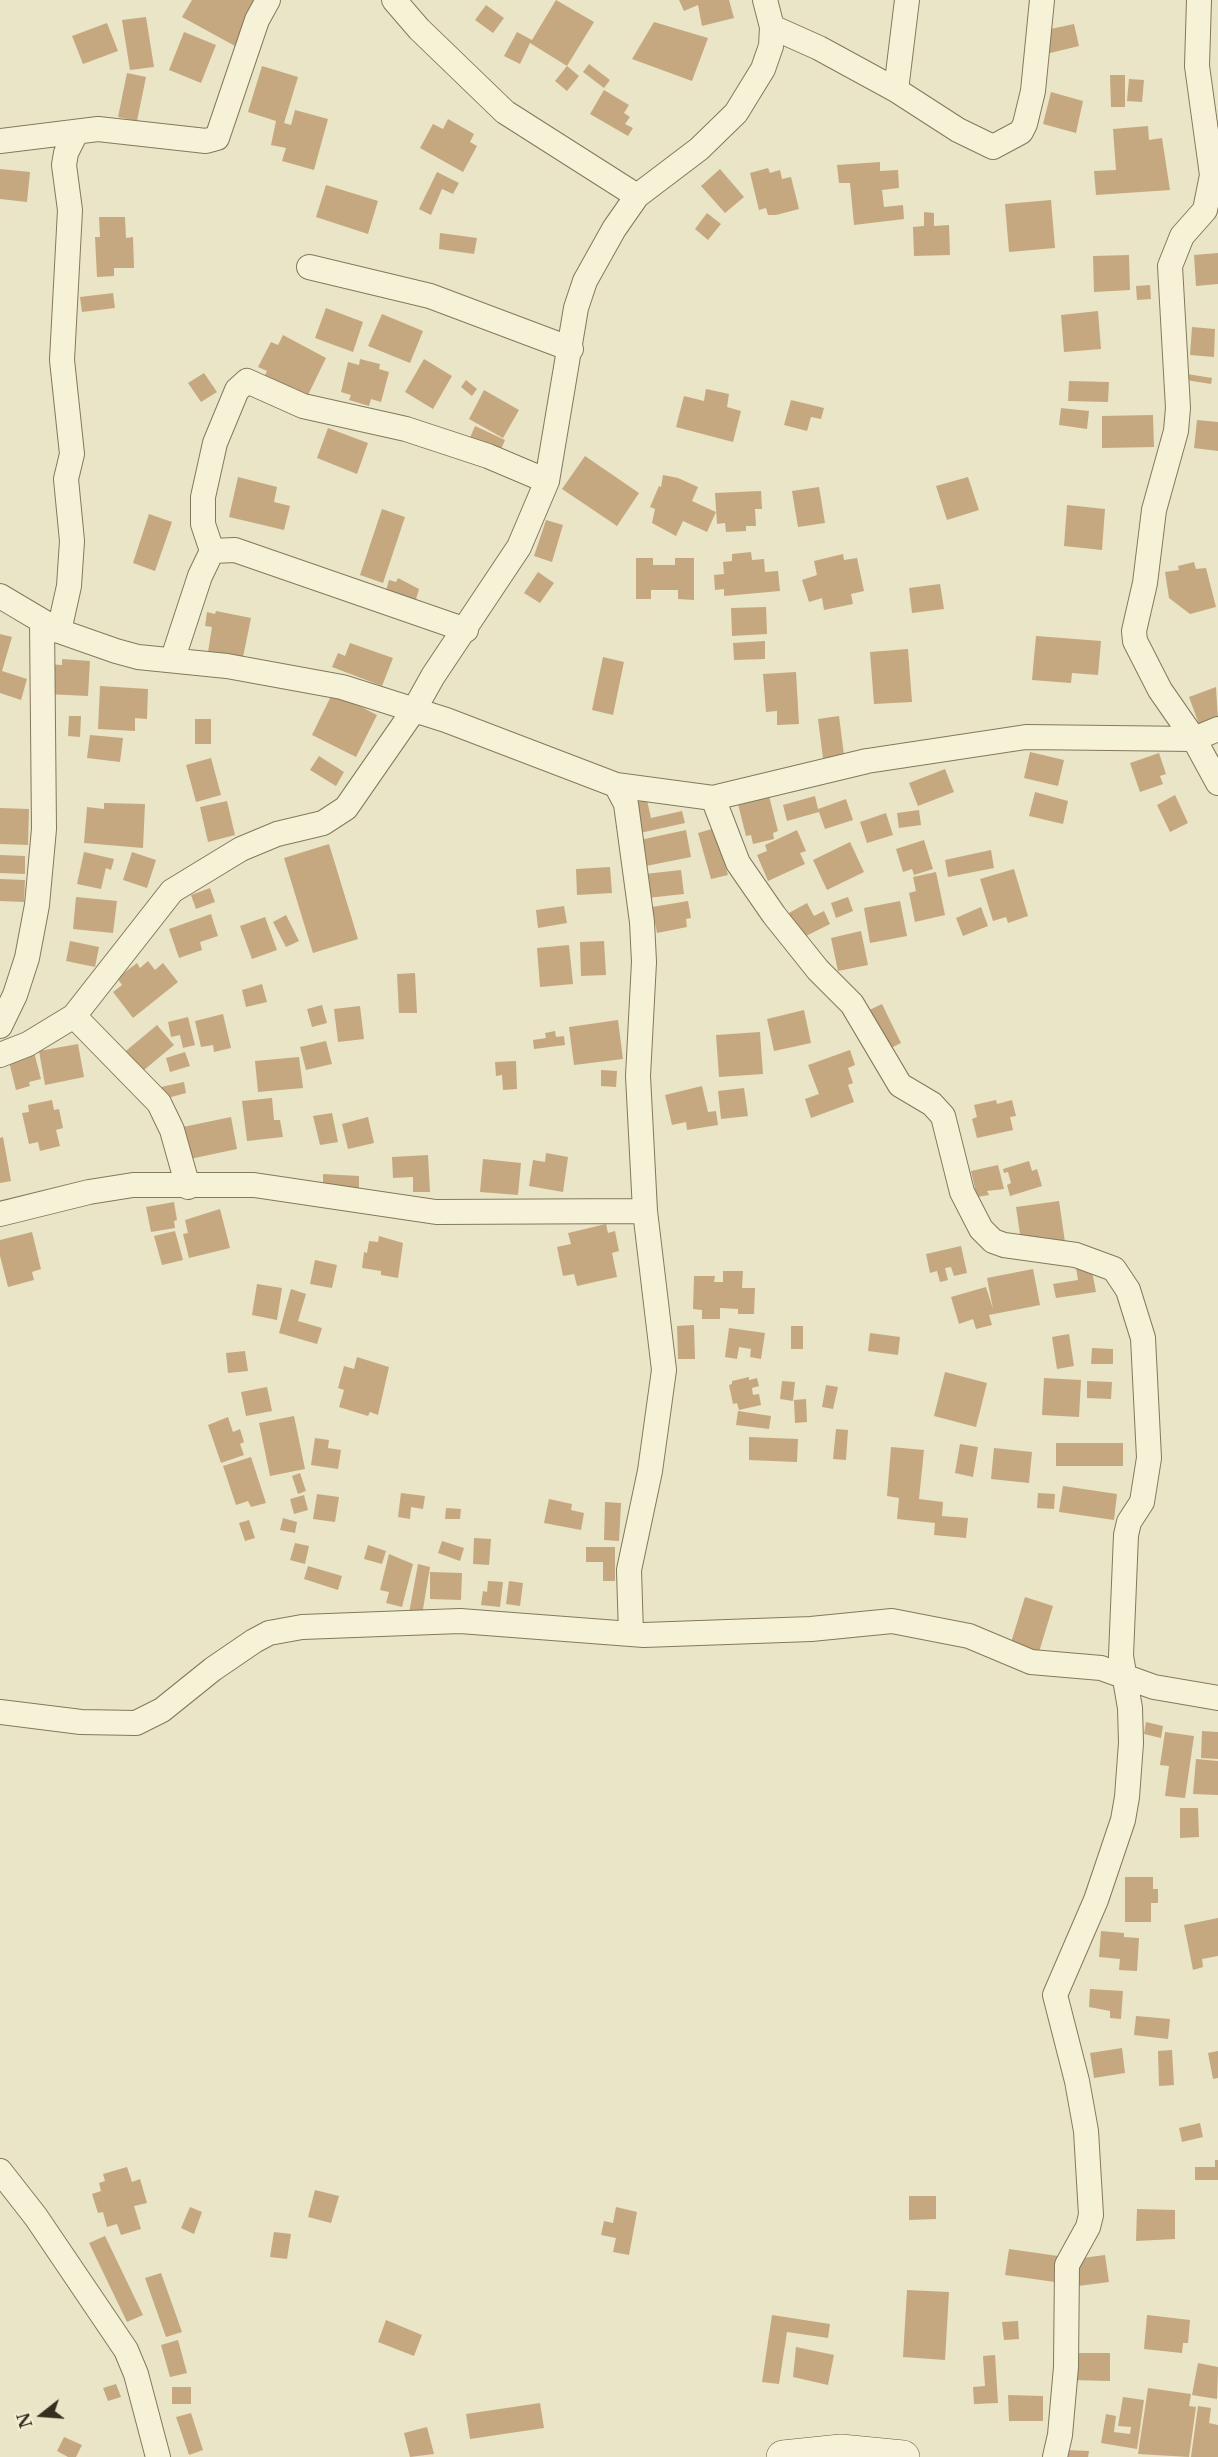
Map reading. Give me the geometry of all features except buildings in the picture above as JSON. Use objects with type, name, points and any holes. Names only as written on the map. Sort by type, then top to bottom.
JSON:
[{"type":"main road","points":[[783,2457],[841,2451],[903,2457]]},
{"type":"street","points":[[0,141],[110,130],[206,141],[217,138],[257,20],[268,0]]},
{"type":"street","points":[[0,1054],[27,1044],[74,1016],[172,891],[241,849],[277,834],[323,823],[346,808],[414,710],[433,676],[466,630],[519,547],[547,481],[571,349],[576,308],[585,281],[614,229],[637,196],[699,149],[736,113],[763,69],[771,46],[772,27],[765,0]]},
{"type":"street","points":[[896,90],[907,0]]},
{"type":"street","points":[[772,27],[819,48],[896,90],[986,146],[993,147],[1021,132],[1025,124],[1034,91],[1042,0]]},
{"type":"street","points":[[1199,0],[1197,66],[1212,175],[1208,202],[1210,220],[1182,236],[1170,266],[1178,408],[1176,431],[1155,501],[1145,583],[1134,631],[1135,641],[1160,690],[1194,739],[1218,783]]},
{"type":"street","points":[[406,6],[505,112],[637,196]]},
{"type":"street","points":[[0,1026],[15,995],[27,958],[37,905],[44,829],[51,626],[69,586],[72,541],[66,479],[72,454],[62,360],[70,210],[64,165],[66,153],[76,133]]},
{"type":"street","points":[[309,267],[430,296],[571,349]]},
{"type":"street","points":[[173,658],[200,576],[212,551],[203,524],[203,497],[215,443],[237,390],[247,381],[303,406],[406,429],[488,456],[547,481]]},
{"type":"street","points":[[212,551],[235,550],[466,630]]},
{"type":"street","points":[[0,596],[51,626],[138,657],[173,658],[342,687],[558,761],[616,785],[713,798],[867,761],[1026,737],[1194,739],[1218,729]]},
{"type":"street","points":[[616,785],[626,804],[644,940],[638,1076],[645,1211],[664,1370],[650,1471],[629,1570],[631,1634]]},
{"type":"street","points":[[713,798],[738,863],[774,915],[818,970],[852,1004],[900,1085],[932,1104],[943,1116],[962,1192],[981,1229],[993,1241],[1004,1245],[1076,1255],[1114,1269],[1128,1290],[1143,1338],[1149,1458],[1142,1502],[1129,1522],[1126,1535],[1121,1656],[1130,1708],[1131,1743],[1123,1820],[1096,1900],[1055,1995],[1077,2081],[1086,2131],[1091,2215],[1088,2227],[1067,2265],[1066,2367],[1060,2435],[1055,2457]]},
{"type":"street","points":[[74,1016],[159,1103],[172,1130],[188,1187]]},
{"type":"street","points":[[0,1214],[106,1189],[133,1185],[188,1187],[254,1185],[436,1212],[645,1211]]},
{"type":"street","points":[[0,1712],[81,1722],[135,1723],[162,1710],[254,1641],[269,1633],[302,1627],[460,1621],[631,1634],[811,1629],[892,1621],[969,1636],[1031,1662],[1049,1665],[1080,1664],[1123,1674],[1154,1687],[1218,1698]]},
{"type":"street","points":[[0,2171],[36,2217],[126,2350],[136,2374],[158,2457]]}]
